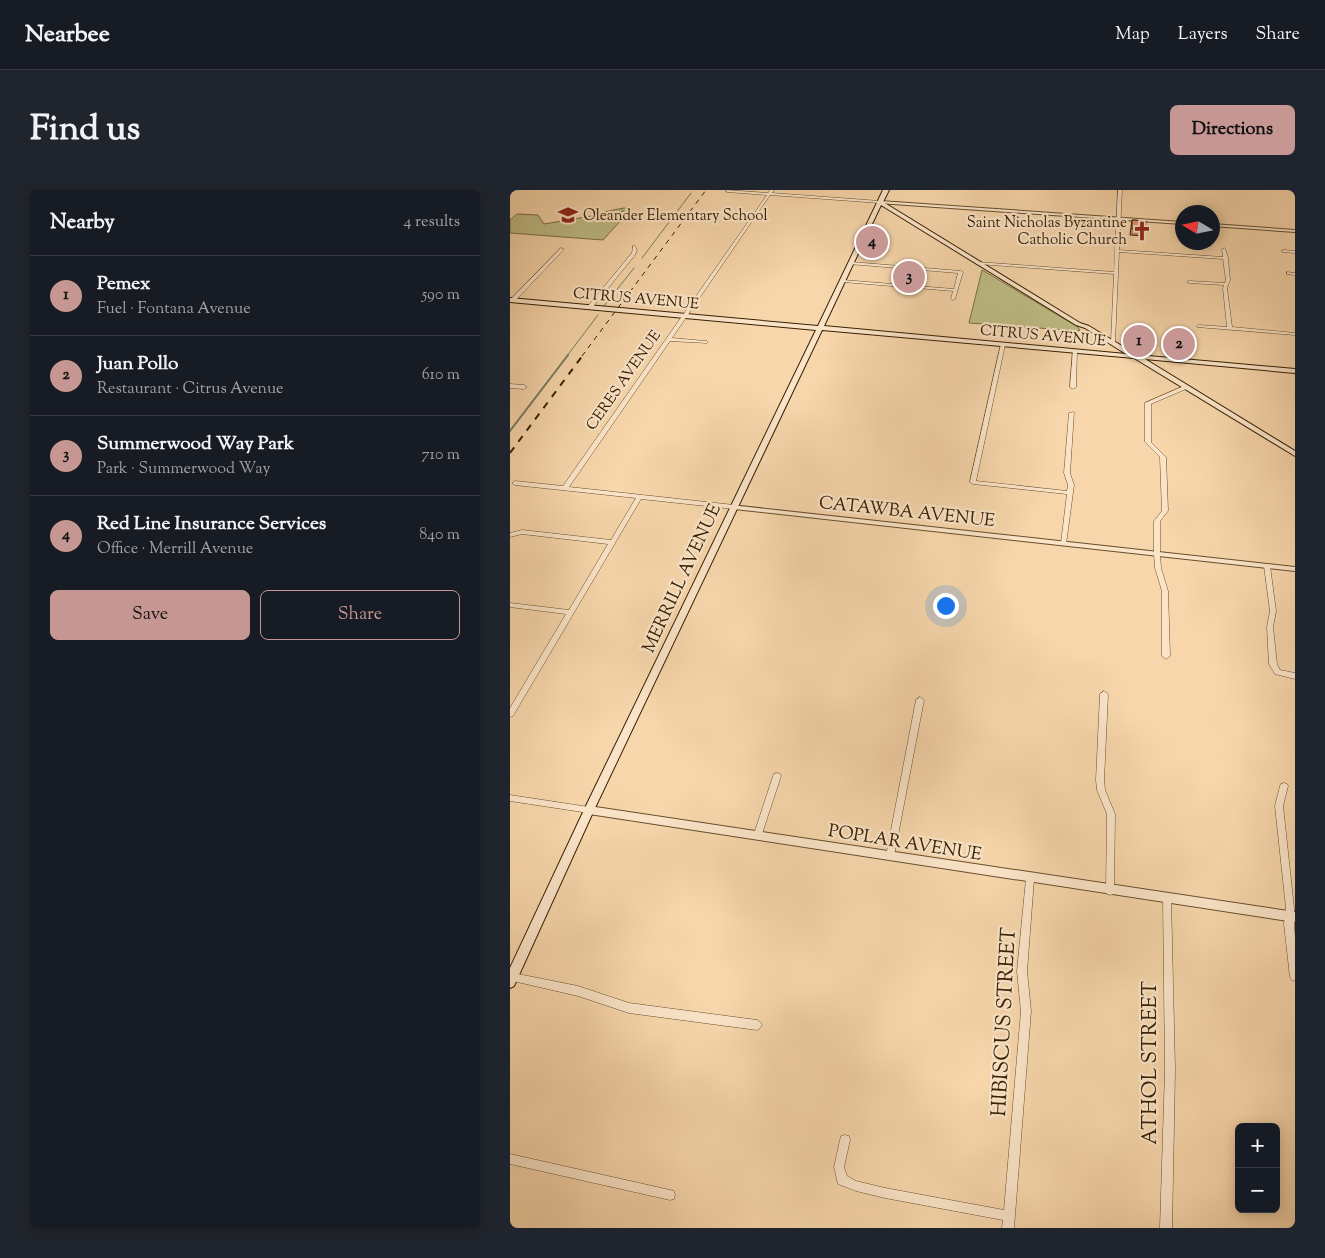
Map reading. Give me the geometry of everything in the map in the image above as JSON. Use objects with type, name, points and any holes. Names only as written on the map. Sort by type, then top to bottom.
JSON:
[{"type":"main road","name":"MERRILL AVENUE","points":[[511,980],[589,810],[886,190]]},
{"type":"main road","points":[[880,202],[1110,343],[1119,351],[1135,357],[1295,454]]},
{"type":"main road","name":"CITRUS AVENUE","points":[[511,302],[601,310]]},
{"type":"main road","name":"CITRUS AVENUE","points":[[511,302],[808,330],[818,329],[1295,371]]},
{"type":"main road","points":[[1103,354],[1108,349],[1110,343]]},
{"type":"main road","points":[[1162,374],[1160,365],[1166,359]]},
{"type":"street","points":[[1110,343],[1120,190]]},
{"type":"street","points":[[727,191],[770,192],[898,204],[1175,223]]},
{"type":"street","name":"CERES AVENUE","points":[[565,488],[770,192]]},
{"type":"street","points":[[898,204],[893,206],[900,215]]},
{"type":"street","points":[[1220,226],[1295,231]]},
{"type":"street","points":[[590,308],[635,250],[634,247]]},
{"type":"street","points":[[511,302],[562,249]]},
{"type":"street","points":[[1224,249],[1228,280],[1226,284],[1230,328]]},
{"type":"street","points":[[1117,251],[1226,258]]},
{"type":"street","points":[[1284,251],[1295,252]]},
{"type":"street","points":[[978,262],[1116,273]]},
{"type":"street","points":[[851,263],[961,272],[953,299]]},
{"type":"street","points":[[843,281],[955,290]]},
{"type":"street","points":[[1189,282],[1226,284]]},
{"type":"street","points":[[1199,326],[1295,334]]},
{"type":"street","points":[[668,339],[704,342]]},
{"type":"street","points":[[1003,345],[973,482],[1070,493]]},
{"type":"street","points":[[1073,387],[1075,352]]},
{"type":"street","points":[[510,386],[524,387]]},
{"type":"street","points":[[1166,656],[1165,591],[1158,568],[1157,554],[1157,521],[1164,511],[1163,458],[1148,442],[1148,402],[1184,388]]},
{"type":"street","points":[[1064,543],[1071,485],[1067,473],[1072,413]]},
{"type":"street","name":"CATAWBA AVENUE","points":[[515,483],[1295,569]]},
{"type":"street","points":[[510,714],[640,496]]},
{"type":"street","points":[[510,535],[522,532],[612,542]]},
{"type":"street","points":[[1267,566],[1273,610],[1270,627],[1273,664],[1278,672],[1295,676]]},
{"type":"street","points":[[510,605],[570,612]]},
{"type":"street","points":[[1104,694],[1100,780],[1101,790],[1111,814],[1110,891]]},
{"type":"street","points":[[890,856],[920,700]]},
{"type":"street","points":[[758,834],[777,776]]},
{"type":"street","points":[[1284,786],[1279,806],[1292,917],[1295,977]]},
{"type":"street","name":"POPLAR AVENUE","points":[[510,798],[758,834],[1110,891],[1292,917]]},
{"type":"street","name":"HIBISCUS STREET","points":[[1008,1222],[1026,1010],[1022,971],[1030,878]]},
{"type":"street","name":"ATHOL STREET","points":[[1166,1228],[1170,1070],[1167,898]]},
{"type":"street","points":[[511,980],[578,991],[629,1008],[757,1025]]},
{"type":"street","points":[[846,1140],[839,1167],[842,1180],[878,1191],[1008,1222]]},
{"type":"street","points":[[510,1160],[670,1195]]},
{"type":"shaded area","points":[[632,208],[629,212],[622,211],[618,215],[625,216],[603,240],[510,233],[510,220],[517,214],[538,215],[544,224],[598,215],[598,213]]},
{"type":"shaded area","points":[[903,269],[919,271],[916,277],[919,278],[917,286],[901,284],[904,279],[901,275]]},
{"type":"shaded area","points":[[982,270],[1078,327],[1080,331],[969,323]]},
{"type":"building","points":[[1132,220],[1146,221],[1145,230],[1132,229]]},
{"type":"building","points":[[1170,333],[1188,335],[1189,342],[1171,340]]},
{"type":"waterway","points":[[642,258],[691,193]]},
{"type":"waterway","points":[[604,306],[634,268]]},
{"type":"waterway","points":[[567,356],[598,315]]},
{"type":"waterway","points":[[510,431],[568,355]]},
{"type":"railway","points":[[582,356],[706,190]]},
{"type":"railway","points":[[510,453],[583,355]]},
{"type":"place","name":"Oleander Elementary School","points":[[568,215]]},
{"type":"place","name":"Saint Nicholas Byzantine Catholic Church","points":[[1142,231]]},
{"type":"place","name":"Red Line Insurance Services","points":[[872,242]]},
{"type":"place","name":"Summerwood Way Park","points":[[909,277]]},
{"type":"place","name":"Pemex","points":[[1139,341]]},
{"type":"place","name":"Juan Pollo","points":[[1179,344]]}]
